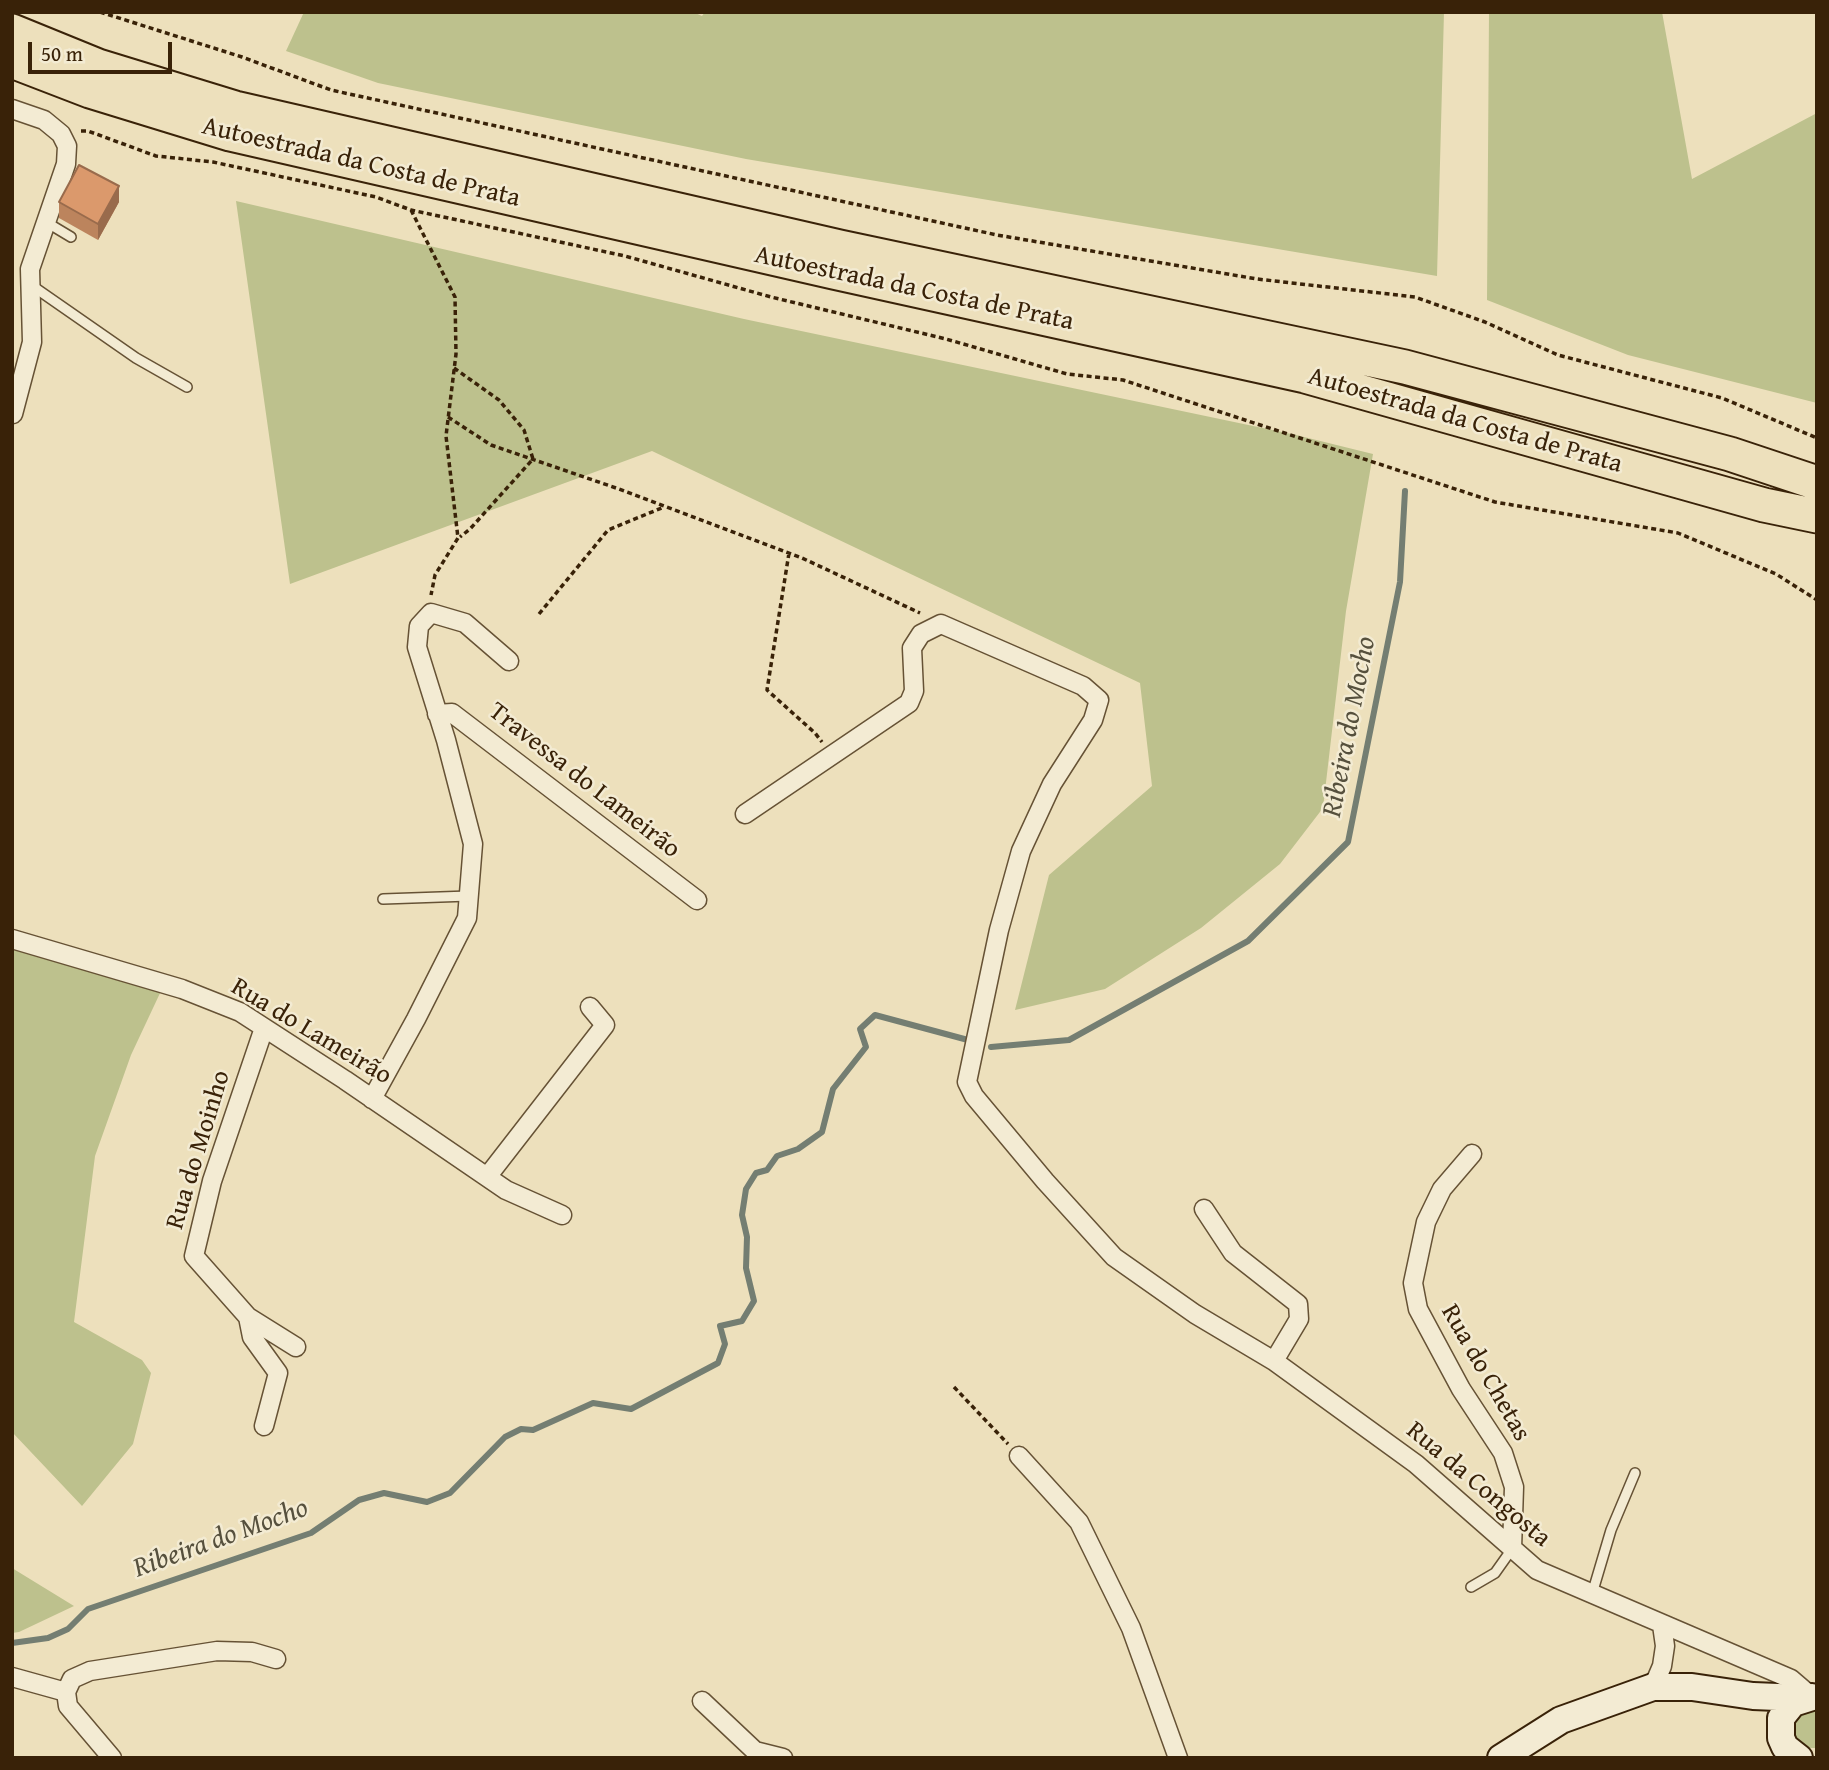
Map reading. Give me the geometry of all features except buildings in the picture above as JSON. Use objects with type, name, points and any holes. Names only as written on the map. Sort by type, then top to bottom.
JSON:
[{"type":"highway","name":"Autoestrada da Costa de Prata","points":[[12,31],[98,66],[235,108],[840,247],[1405,367],[1730,454],[1817,483]]},
{"type":"highway","name":"Autoestrada da Costa de Prata","points":[[12,61],[90,91],[230,134],[820,269],[1305,376],[1764,505],[1817,516]]},
{"type":"highway","points":[[1764,505],[1817,541]]},
{"type":"street","points":[[12,109],[44,120],[61,134],[67,146],[66,164],[30,269],[32,342],[13,414]]},
{"type":"street","points":[[372,1099],[467,918],[472,844],[446,740],[418,647],[419,626],[431,614]]},
{"type":"street","name":"Travessa do Lameirão","points":[[431,614],[465,623],[509,661]]},
{"type":"street","points":[[745,814],[909,703],[914,691],[912,648],[921,634],[941,624]]},
{"type":"street","name":"Rua da Congosta","points":[[941,624],[1083,686],[1099,700],[1093,720],[1052,784],[1021,851],[999,930],[967,1082],[974,1096],[1045,1181],[1114,1257],[1195,1314],[1274,1361],[1416,1464],[1537,1570],[1791,1679],[1810,1698]]},
{"type":"street","name":"Travessa do Lameirão","points":[[437,714],[453,713],[696,900]]},
{"type":"street","name":"Rua do Lameirão","points":[[12,939],[182,989],[240,1012],[506,1190],[562,1215]]},
{"type":"street","points":[[486,1177],[605,1025],[590,1007]]},
{"type":"street","name":"Rua do Moinho","points":[[264,1028],[212,1181],[194,1256],[247,1317],[252,1337],[278,1373],[264,1426]]},
{"type":"street","name":"Rua do Chetas","points":[[1472,1154],[1442,1189],[1426,1222],[1412,1283],[1418,1309],[1461,1389],[1503,1453],[1514,1487],[1512,1549]]},
{"type":"street","points":[[1204,1209],[1233,1253],[1298,1304],[1299,1319],[1274,1361]]},
{"type":"street","points":[[247,1317],[296,1347]]},
{"type":"street","points":[[1018,1456],[1079,1522],[1131,1628],[1178,1758]]},
{"type":"street","points":[[1653,1687],[1662,1665],[1665,1646],[1662,1625]]},
{"type":"street","points":[[112,1758],[68,1706],[66,1692],[72,1679],[90,1671],[217,1651],[252,1652],[276,1659]]},
{"type":"street","points":[[12,1677],[66,1692]]},
{"type":"street","points":[[1501,1758],[1561,1720],[1653,1687],[1692,1686],[1753,1696],[1810,1698]]},
{"type":"street","points":[[1753,1696],[1780,1728],[1785,1747],[1794,1756]]},
{"type":"street","points":[[1780,1728],[1786,1710],[1810,1698]]},
{"type":"street","points":[[702,1701],[755,1751],[783,1758]]},
{"type":"lane","points":[[45,221],[71,237]]},
{"type":"lane","points":[[30,284],[136,358],[187,387]]},
{"type":"lane","points":[[383,899],[469,896]]},
{"type":"lane","points":[[1592,1594],[1611,1530],[1635,1473]]},
{"type":"lane","points":[[1471,1587],[1495,1573],[1512,1549]]},
{"type":"path","points":[[100,12],[242,57],[331,90],[984,232],[1257,278],[1415,297],[1485,322],[1558,355],[1722,398],[1817,438]]},
{"type":"path","points":[[61,134],[88,131],[156,156],[214,162],[376,197],[411,210],[625,256],[771,297],[946,339],[1068,374],[1123,380],[1495,502],[1678,533],[1776,574],[1817,600]]},
{"type":"path","points":[[411,210],[455,297],[456,354],[446,436],[458,538]]},
{"type":"path","points":[[454,368],[499,400],[524,430],[533,459]]},
{"type":"path","points":[[448,417],[491,444],[789,553],[941,624]]},
{"type":"path","points":[[431,614],[430,602],[435,575],[458,538],[470,529],[533,459]]},
{"type":"path","points":[[539,614],[608,530],[666,506]]},
{"type":"path","points":[[789,553],[767,690],[815,733],[831,756]]},
{"type":"path","points":[[954,1387],[1018,1456]]},
{"type":"green space","points":[[304,12],[693,12],[702,16],[705,12],[1444,12],[1437,276],[746,159],[378,83],[286,51]]},
{"type":"green space","points":[[1489,12],[1662,12],[1692,179],[1817,113],[1817,403],[1628,355],[1487,300]]},
{"type":"green space","points":[[236,201],[744,319],[1296,435],[1373,454],[1346,611],[1323,808],[1280,864],[1201,928],[1105,989],[1015,1010],[1049,875],[1152,786],[1140,683],[652,451],[290,584]]},
{"type":"green space","points":[[12,930],[161,991],[131,1055],[95,1156],[74,1322],[142,1360],[151,1373],[133,1444],[82,1506],[12,1432]]},
{"type":"green space","points":[[12,1568],[74,1606],[12,1633]]},
{"type":"green space","points":[[1813,1709],[1817,1710],[1817,1748],[1807,1748],[1801,1746],[1792,1736],[1792,1723],[1795,1717]]},
{"type":"waterway","name":"Ribeira do Mocho","points":[[991,1047],[1069,1040],[1248,941],[1348,842],[1400,582],[1405,491]]},
{"type":"waterway","name":"Ribeira do Mocho","points":[[12,1643],[48,1638],[68,1629],[88,1609],[311,1533],[359,1500],[384,1493],[427,1502],[450,1493],[505,1437],[521,1429],[533,1430],[593,1403],[631,1409],[718,1363],[725,1344],[720,1326],[742,1321],[754,1301],[746,1268],[747,1237],[742,1215],[746,1189],[756,1173],[767,1170],[777,1156],[798,1149],[822,1132],[833,1089],[866,1047],[860,1029],[875,1015],[968,1040]]}]
